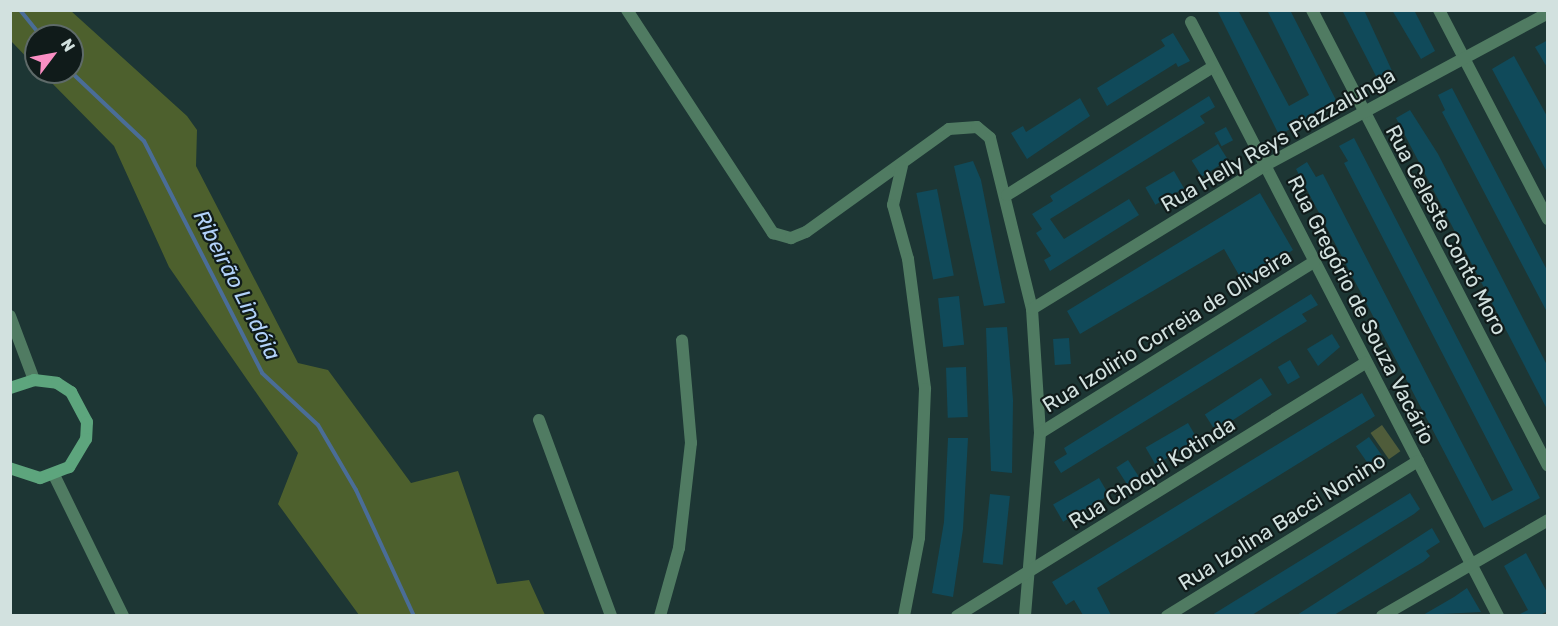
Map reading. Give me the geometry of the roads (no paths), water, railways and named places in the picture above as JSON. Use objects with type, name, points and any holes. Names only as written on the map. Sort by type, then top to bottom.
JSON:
[{"type":"street","points":[[627,10],[773,233],[791,238],[806,232],[902,166],[949,129],[977,127],[990,138],[1007,195],[1032,309],[1040,433],[1025,574],[1025,615]]},
{"type":"street","name":"Rua Celeste Contó Moro","points":[[1312,10],[1548,466]]},
{"type":"street","points":[[1439,10],[1548,219]]},
{"type":"street","name":"Rua Helly Reys Piazzalunga","points":[[1032,309],[1264,166],[1548,13]]},
{"type":"street","name":"Rua Gregório de Souza Vacário","points":[[1191,22],[1498,615]]},
{"type":"street","points":[[1007,195],[1213,67]]},
{"type":"street","points":[[902,166],[893,205],[908,259],[925,389],[919,538],[904,615]]},
{"type":"street","name":"Rua Izolirio Correia de Oliveira","points":[[1040,433],[1314,262]]},
{"type":"street","points":[[10,316],[34,380]]},
{"type":"street","points":[[660,615],[679,548],[691,443],[682,340]]},
{"type":"street","name":"Rua Choqui Kotinda","points":[[957,615],[1366,362]]},
{"type":"street","points":[[10,388],[34,380],[57,383],[71,392],[87,422],[80,455],[54,475],[26,476],[12,470]]},
{"type":"street","points":[[538,420],[611,615]]},
{"type":"street","name":"Rua Izolina Bacci Nonino","points":[[1167,615],[1418,461]]},
{"type":"street","points":[[54,475],[123,615]]},
{"type":"street","points":[[1382,615],[1548,520]]},
{"type":"waterway","name":"Ribeirão Lindóia","points":[[20,10],[31,24]]},
{"type":"waterway","name":"Ribeirão Lindóia","points":[[84,84],[144,141],[262,373],[318,425],[356,490],[414,616]]}]
